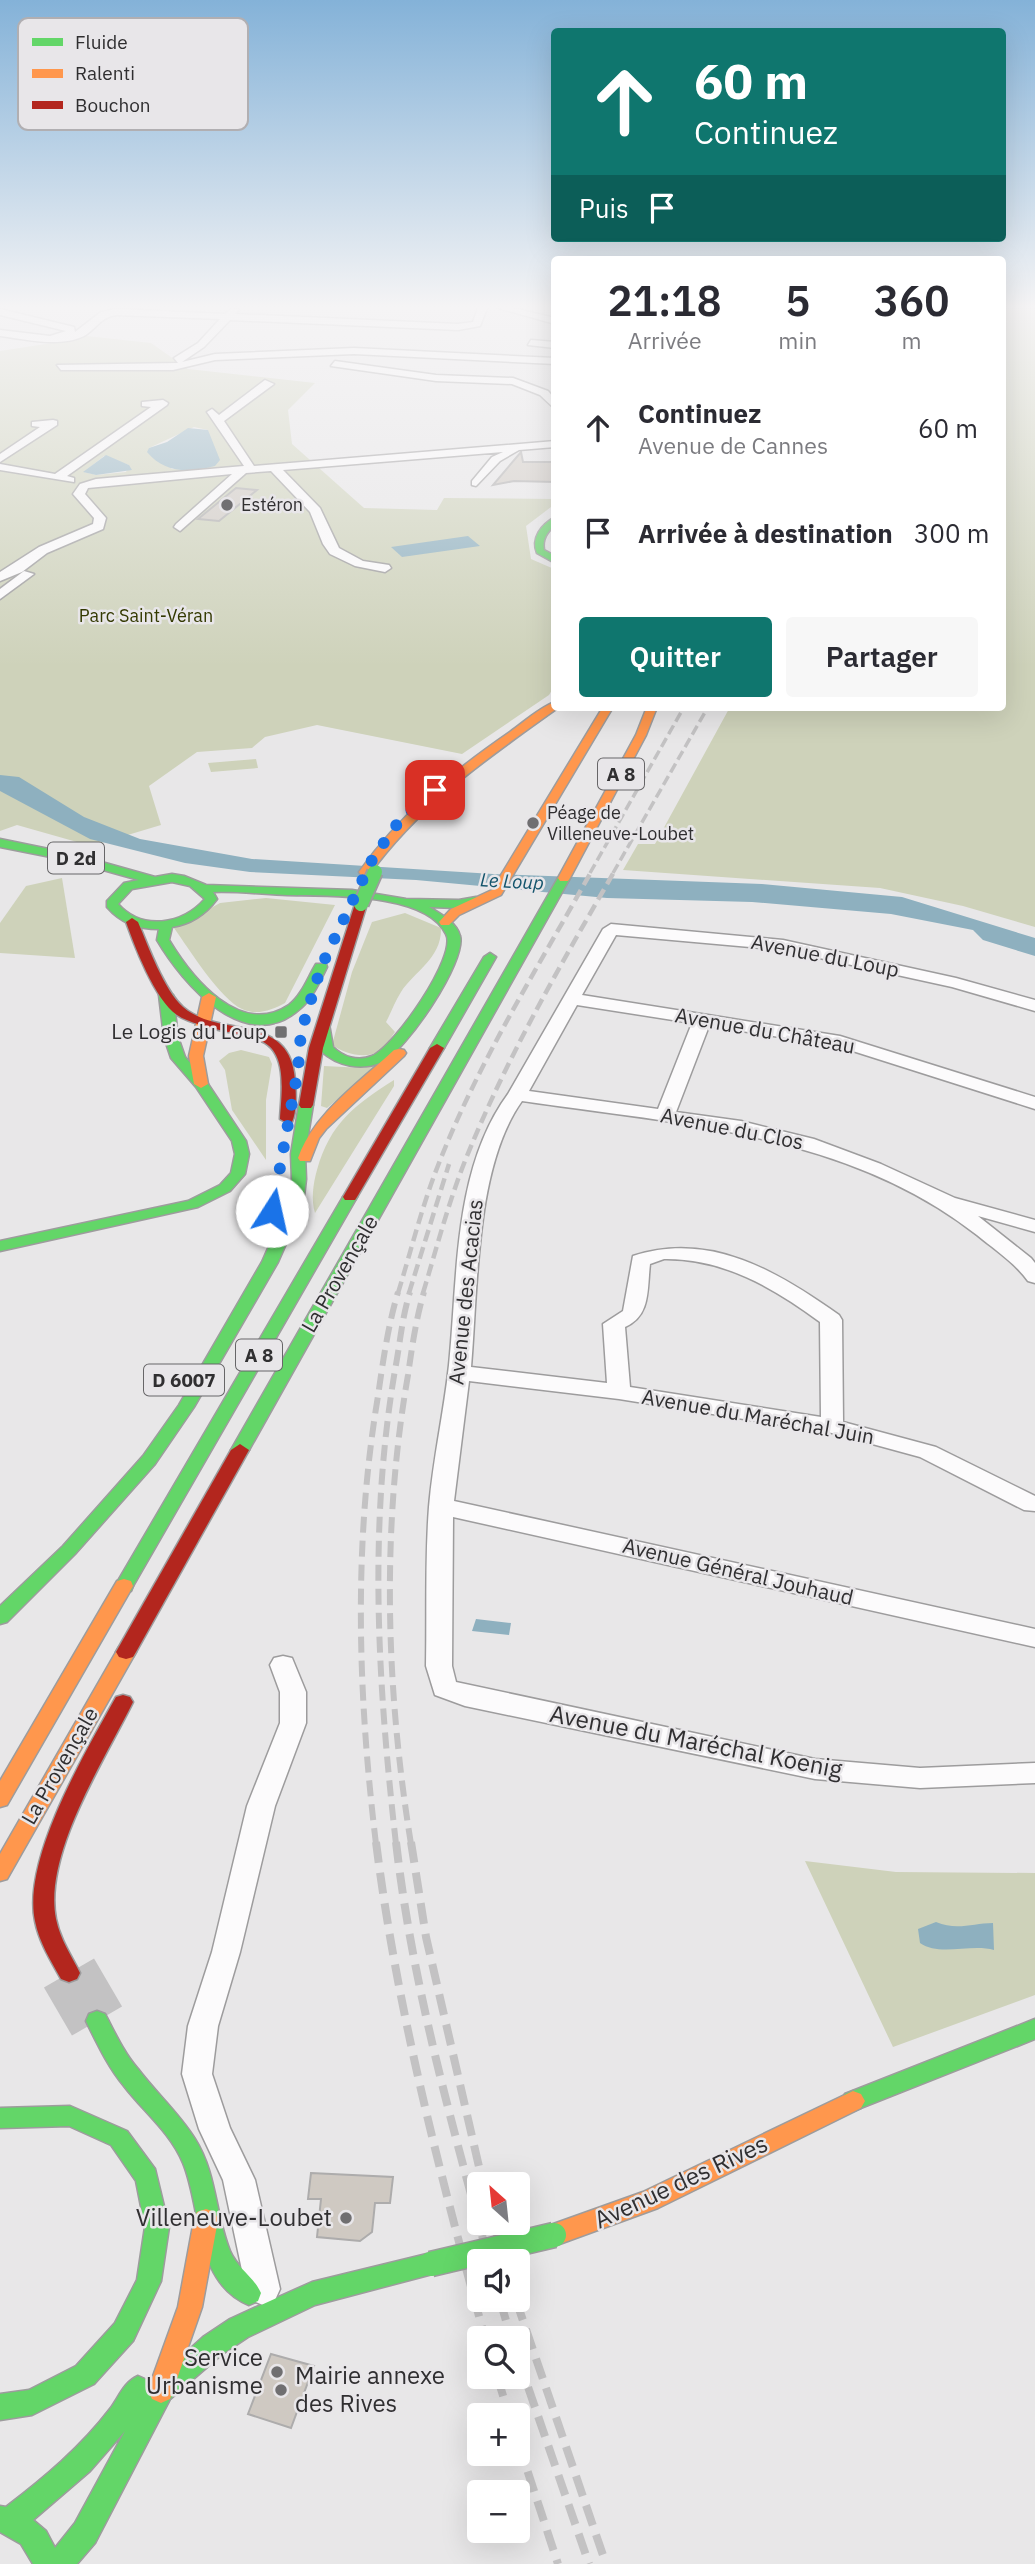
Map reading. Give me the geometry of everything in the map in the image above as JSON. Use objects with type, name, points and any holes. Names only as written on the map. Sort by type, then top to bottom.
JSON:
[{"type":"main road","points":[[551,523],[542,531],[538,545],[542,553],[551,557]]},
{"type":"main road","points":[[388,842],[423,799],[551,708]]},
{"type":"main road","points":[[388,842],[430,802],[519,742],[558,711]]},
{"type":"main road","points":[[445,922],[455,912],[492,895],[526,844],[606,711]]},
{"type":"main road","name":"La Provençale","points":[[0,1873],[545,914],[650,711]]},
{"type":"main road","name":"D 6007","points":[[304,1020],[321,967],[388,842]]},
{"type":"main road","name":"D 2d","points":[[0,843],[73,858],[150,880]]},
{"type":"main road","name":"D 2d","points":[[0,850],[71,876]]},
{"type":"main road","points":[[208,896],[185,880],[150,880],[109,892],[113,911],[132,922],[166,924],[199,914],[208,896],[231,887],[399,902],[459,904],[492,895]]},
{"type":"main road","points":[[324,1027],[326,1048],[334,1057],[346,1062],[369,1061],[389,1051],[418,1011],[455,948],[453,932],[445,922],[430,912],[399,902]]},
{"type":"main road","name":"D 6007","points":[[0,1617],[69,1550],[149,1460],[186,1407],[225,1343],[289,1224],[299,1179],[298,1154],[316,1048],[356,904]]},
{"type":"main road","points":[[0,1246],[164,1213],[218,1193],[240,1175],[244,1158],[239,1140],[201,1084],[183,1067],[171,1037],[166,995],[158,973],[140,947],[132,922]]},
{"type":"main road","points":[[166,924],[164,942],[209,997],[243,1025],[276,1043],[285,1055],[287,1122]]},
{"type":"main road","name":"La Provençale","points":[[0,1799],[496,946]]},
{"type":"main road","points":[[171,1037],[199,1044],[243,1025],[277,1016],[294,1007],[321,967]]},
{"type":"main road","points":[[166,995],[181,1012],[204,1021],[243,1025]]},
{"type":"main road","points":[[201,1084],[196,1063],[209,997]]},
{"type":"main road","points":[[299,1179],[312,1138],[389,1065],[416,1025],[418,1011]]},
{"type":"main road","points":[[171,1037],[185,1027],[204,1021]]},
{"type":"main road","points":[[281,1163],[300,1045]]},
{"type":"main road","name":"D 6007","points":[[78,1514],[130,1457],[167,1407],[208,1343],[257,1249]]},
{"type":"main road","points":[[140,1662],[174,1566]]},
{"type":"main road","points":[[69,1973],[49,1935],[43,1912],[43,1891],[51,1862],[84,1783],[130,1688]]},
{"type":"main road","points":[[97,2021],[128,2075],[180,2137],[194,2162],[203,2189],[207,2218],[226,2275],[236,2286],[259,2300]]},
{"type":"main road","name":"Avenue des Rives","points":[[190,2307],[217,2299],[259,2300],[312,2294],[606,2220],[643,2205],[806,2123],[972,2051],[1035,2029]]},
{"type":"main road","points":[[0,2118],[34,2111],[98,2122],[120,2138],[142,2164],[154,2194],[158,2225],[155,2256],[146,2288],[132,2319],[112,2346],[89,2370],[65,2387],[32,2402],[0,2407]]},
{"type":"main road","points":[[161,2390],[190,2307],[207,2218]]},
{"type":"main road","name":"Avenue des Rives","points":[[59,2564],[85,2533],[117,2479],[161,2390],[259,2300],[312,2294]]},
{"type":"main road","points":[[5,2520],[76,2471],[100,2448],[121,2422],[172,2330],[190,2307]]},
{"type":"main road","points":[[5,2520],[26,2529],[38,2541],[47,2564]]},
{"type":"street","points":[[0,459],[46,428]]},
{"type":"street","points":[[58,477],[106,437],[122,428]]},
{"type":"street","points":[[222,428],[247,469]]},
{"type":"street","points":[[0,467],[89,484],[551,444]]},
{"type":"street","points":[[476,483],[502,454],[551,445]]},
{"type":"street","points":[[274,467],[314,508],[327,529],[326,536],[331,544],[350,562],[385,568]]},
{"type":"street","points":[[180,527],[247,469]]},
{"type":"street","points":[[0,595],[59,550],[99,526],[100,518],[79,494],[89,484]]},
{"type":"street","points":[[0,577],[18,569],[57,543],[93,530]]},
{"type":"street","name":"Avenue des Acacias","points":[[444,1688],[439,1666],[441,1507],[459,1373],[479,1178],[501,1117],[517,1095],[611,929]]},
{"type":"street","name":"Avenue du Loup","points":[[611,929],[783,945],[956,983],[1035,1006]]},
{"type":"street","name":"Avenue du Château","points":[[572,999],[841,1041],[1035,1103]]},
{"type":"street","points":[[665,1115],[702,1020]]},
{"type":"street","name":"Avenue du Clos","points":[[517,1095],[741,1127],[807,1143],[874,1168],[947,1202],[1024,1262],[1035,1277]]},
{"type":"street","points":[[947,1202],[1035,1226]]},
{"type":"street","points":[[618,1392],[614,1324],[630,1317],[634,1311],[640,1260],[653,1253],[706,1255],[760,1273],[804,1299],[831,1320],[832,1426]]},
{"type":"street","name":"Avenue du Maréchal Juin","points":[[459,1373],[618,1392],[832,1426],[929,1452],[1034,1507]]},
{"type":"street","name":"Avenue Général Jouhaud","points":[[441,1507],[1035,1639]]},
{"type":"street","points":[[259,2300],[239,2180],[215,2129],[197,2074],[203,2026],[226,1951],[261,1806],[293,1723],[293,1692],[284,1665]]},
{"type":"street","name":"Avenue du Maréchal Koenig","points":[[444,1688],[464,1696],[815,1769],[920,1778],[1035,1773]]},
{"type":"green space","name":"Parc Saint-Véran","points":[[0,428],[193,428],[149,448],[172,469],[214,466],[208,430],[197,428],[290,428],[292,444],[364,508],[437,510],[444,498],[551,499],[551,507],[526,526],[531,559],[551,568],[551,692],[462,754],[317,725],[265,737],[252,748],[197,752],[149,786],[161,825],[91,846],[17,825],[0,831]],"holes":[[[104,456],[129,465],[126,472],[96,475],[84,472]]]},
{"type":"green space","points":[[1006,428],[1035,428],[1035,927],[963,906],[880,888],[623,870],[638,844],[655,844],[728,711],[1006,711]]},
{"type":"green space","points":[[256,759],[258,768],[211,772],[208,763]]},
{"type":"green space","points":[[62,878],[75,958],[0,953],[0,923],[26,886]]},
{"type":"green space","points":[[266,898],[335,905],[285,1003],[270,1010],[253,1012],[233,1004],[224,995],[174,928],[220,903]]},
{"type":"green space","points":[[405,913],[441,928],[437,948],[401,992],[386,1022],[395,1032],[385,1047],[369,1055],[356,1055],[337,1048],[332,1045],[352,972],[372,922]]},
{"type":"green space","points":[[241,1050],[269,1057],[272,1064],[266,1100],[266,1160],[232,1110],[225,1070],[219,1061],[229,1053]]},
{"type":"green space","points":[[379,1064],[327,1108],[321,1106],[324,1066],[364,1068]]},
{"type":"green space","points":[[394,1080],[394,1086],[315,1213],[314,1181],[329,1140],[356,1107]]},
{"type":"green space","points":[[805,1861],[896,1872],[1035,1873],[1035,1995],[893,2047]]},
{"type":"water","points":[[188,428],[208,430],[220,460],[215,466],[178,470],[161,464],[147,452],[149,448],[167,442]]},
{"type":"water","points":[[106,455],[129,465],[132,470],[96,475],[83,472]]},
{"type":"water","points":[[468,536],[480,546],[402,557],[391,547]]},
{"type":"water","name":"Le Loup","points":[[0,775],[19,777],[84,817],[140,839],[252,859],[493,874],[762,884],[902,897],[1035,938],[1035,956],[983,940],[973,930],[891,914],[752,902],[607,898],[416,880],[250,872],[185,863],[90,839],[0,791]]},
{"type":"water","points":[[476,1619],[511,1623],[509,1635],[472,1631]]},
{"type":"water","points":[[936,1922],[958,1926],[993,1923],[994,1950],[946,1950],[920,1943],[918,1929]]},
{"type":"building","points":[[521,452],[523,462],[551,462],[551,482],[514,481],[493,485]]},
{"type":"building","name":"Estéron","points":[[236,488],[257,490],[219,521],[198,519]]},
{"type":"building","name":"Villeneuve-Loubet","points":[[311,2173],[393,2177],[390,2203],[375,2203],[372,2232],[360,2241],[317,2237],[321,2199],[308,2199]]},
{"type":"building","name":"Mairie annexe des Rives","points":[[271,2354],[314,2366],[291,2428],[248,2414]]},
{"type":"tunnel","points":[[69,1973],[97,2021]]},
{"type":"railway","points":[[590,873],[682,711]]},
{"type":"railway","points":[[613,873],[706,711]]},
{"type":"railway","points":[[398,1293],[434,1176],[450,1136],[507,1021],[591,872]]},
{"type":"railway","points":[[423,1293],[454,1190],[499,1083],[574,941],[614,872]]},
{"type":"railway","points":[[409,1293],[449,1164]]},
{"type":"railway","points":[[376,1844],[362,1676],[362,1564],[370,1452],[386,1344],[398,1292]]},
{"type":"railway","points":[[396,1844],[384,1725],[379,1547],[387,1429],[401,1331],[410,1292]]},
{"type":"railway","points":[[411,1844],[396,1727],[390,1550],[399,1433],[414,1333],[424,1292]]},
{"type":"railway","points":[[376,1842],[408,2030],[436,2154],[482,2326]]},
{"type":"railway","points":[[396,1842],[423,2001],[486,2249]]},
{"type":"railway","points":[[411,1842],[426,1937],[480,2172]]},
{"type":"railway","points":[[497,2235],[501,2249]]},
{"type":"railway","points":[[503,2312],[508,2326]]},
{"type":"railway","points":[[520,2312],[606,2564]]},
{"type":"railway","points":[[501,2389],[505,2403]]},
{"type":"railway","points":[[529,2389],[589,2564]]},
{"type":"railway","points":[[526,2466],[558,2564]]},
{"type":"traffic: fast","points":[[551,523],[539,541],[540,551],[551,558]]},
{"type":"traffic: fast","points":[[0,843],[73,858],[151,880]]},
{"type":"traffic: fast","points":[[361,904],[375,872]]},
{"type":"traffic: fast","points":[[172,878],[199,886],[211,899],[190,918],[161,926],[133,922],[121,915],[111,904],[128,886],[172,878]]},
{"type":"traffic: fast","points":[[240,1450],[564,878]]},
{"type":"traffic: fast","points":[[206,889],[327,892],[403,901],[425,909],[442,920],[454,935],[454,945],[441,978],[404,1034],[384,1055],[361,1063],[338,1058],[326,1048],[324,1027]]},
{"type":"traffic: fast","points":[[399,902],[459,904],[476,901]]},
{"type":"traffic: fast","points":[[166,924],[163,940],[186,974],[218,1004],[236,1014],[256,1019],[275,1017],[294,1007],[306,993],[321,967]]},
{"type":"traffic: fast","points":[[437,1048],[490,957]]},
{"type":"traffic: fast","points":[[0,1246],[193,1204],[225,1188],[238,1174],[242,1154],[239,1141],[201,1084],[178,1058],[171,1037],[166,995]]},
{"type":"traffic: fast","points":[[0,1617],[69,1550],[149,1460],[186,1407],[270,1262],[295,1205],[299,1179],[298,1154],[306,1105]]},
{"type":"traffic: fast","points":[[124,1586],[350,1197]]},
{"type":"traffic: fast","points":[[97,2021],[125,2070],[189,2150],[201,2180],[217,2249],[234,2279],[249,2293]]},
{"type":"traffic: fast","points":[[853,2101],[1035,2029]]},
{"type":"traffic: fast","points":[[0,2118],[70,2116],[119,2138],[147,2177],[157,2227],[149,2281],[124,2332],[85,2375],[32,2402],[0,2407]]},
{"type":"traffic: fast","points":[[431,2264],[554,2235]]},
{"type":"traffic: fast","points":[[59,2564],[85,2533],[161,2390],[212,2346],[239,2328],[312,2294],[431,2264]]},
{"type":"traffic: fast","points":[[10,2521],[47,2492],[97,2445],[138,2389]]},
{"type":"traffic: fast","points":[[0,2519],[31,2534],[41,2547],[47,2564]]},
{"type":"traffic: slow","points":[[365,872],[384,846],[428,800],[551,708]]},
{"type":"traffic: slow","points":[[445,922],[455,912],[497,892],[606,711]]},
{"type":"traffic: slow","points":[[564,878],[641,735],[650,711]]},
{"type":"traffic: slow","points":[[201,1084],[196,1056],[209,997]]},
{"type":"traffic: slow","points":[[305,1158],[312,1138],[321,1126],[399,1053]]},
{"type":"traffic: slow","points":[[0,1799],[124,1586]]},
{"type":"traffic: slow","points":[[0,1873],[126,1652]]},
{"type":"traffic: slow","points":[[554,2235],[650,2200],[853,2101]]},
{"type":"traffic: slow","points":[[161,2390],[190,2307],[206,2220]]},
{"type":"traffic: jam","points":[[306,1105],[316,1048],[361,904]]},
{"type":"traffic: jam","points":[[132,922],[168,997],[181,1012],[269,1040],[277,1048],[288,1076],[287,1119]]},
{"type":"traffic: jam","points":[[350,1197],[437,1048]]},
{"type":"traffic: jam","points":[[126,1652],[240,1450]]},
{"type":"traffic: jam","points":[[69,1973],[47,1929],[44,1888],[59,1833],[123,1702]]},
{"type":"place","name":"Estéron","points":[[227,505]]},
{"type":"place","name":"Péage de Villeneuve-Loubet","points":[[533,823]]},
{"type":"place","name":"Le Logis du Loup","points":[[281,1032]]},
{"type":"place","name":"Villeneuve-Loubet","points":[[346,2218]]},
{"type":"place","name":"Service Urbanisme","points":[[277,2372]]},
{"type":"place","name":"Mairie annexe des Rives","points":[[281,2390]]},
{"type":"route","points":[[272,1211],[298,1070],[301,1032],[321,967],[365,872],[383,842],[400,820],[435,790]]}]
